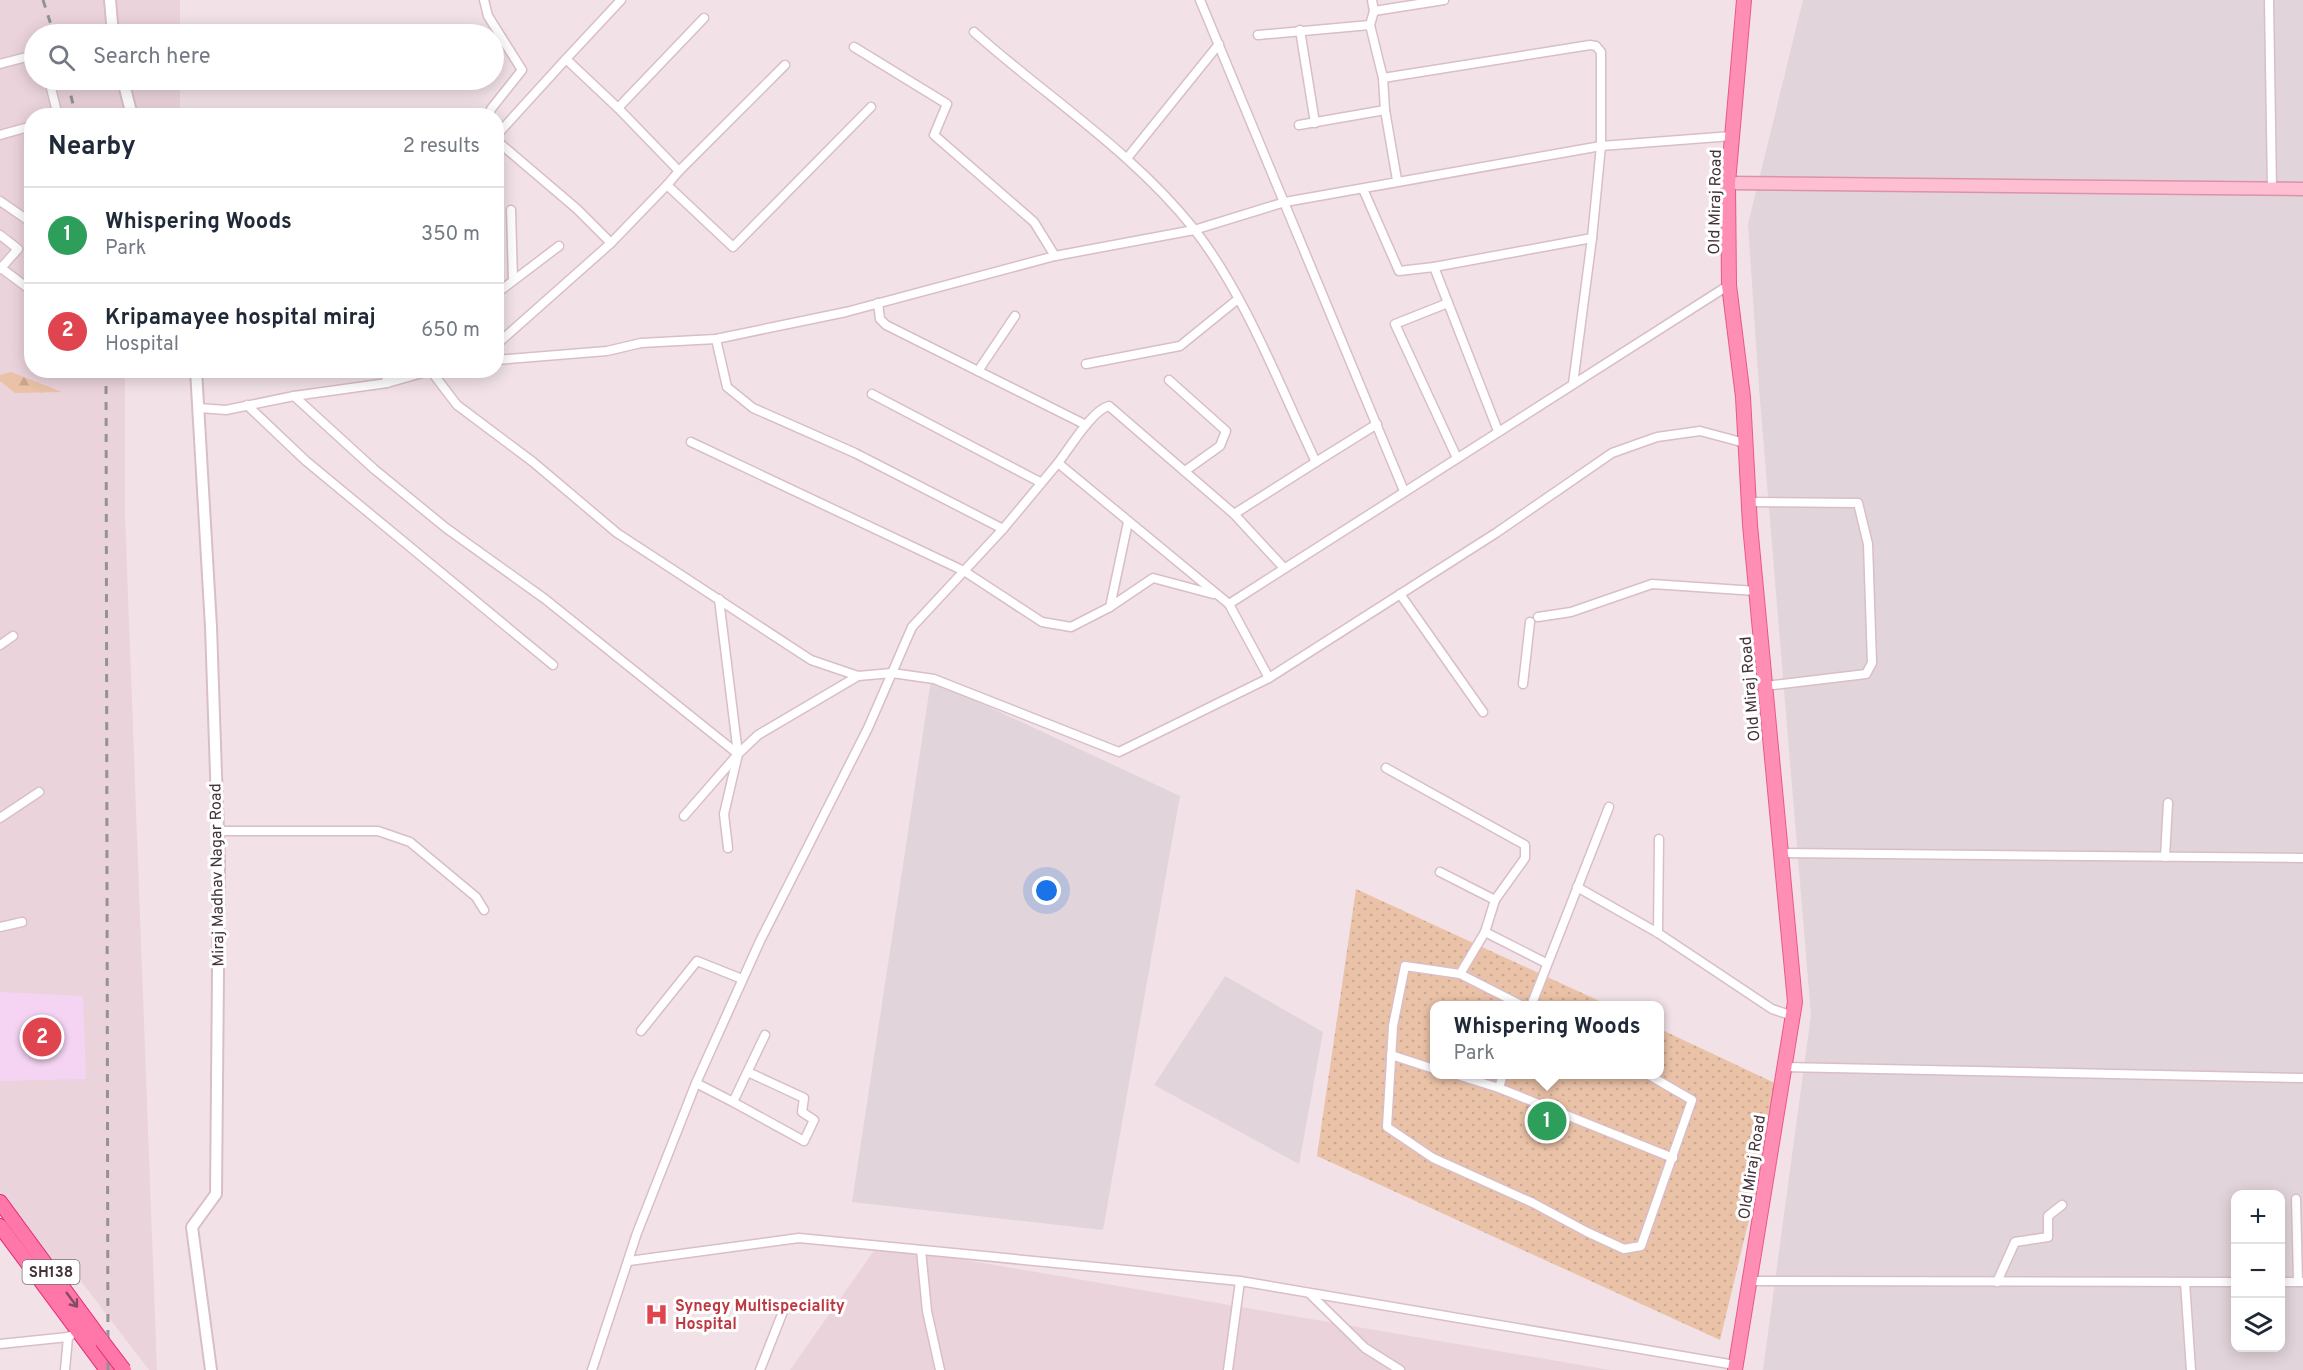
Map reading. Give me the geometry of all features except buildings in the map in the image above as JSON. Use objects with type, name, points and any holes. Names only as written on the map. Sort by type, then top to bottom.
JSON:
[{"type":"highway","name":"SH138","points":[[0,1203],[78,1330],[102,1341],[124,1370]]},
{"type":"highway","points":[[0,1226],[107,1370]]},
{"type":"main road","name":"Old Miraj Road","points":[[1738,1368],[1749,1281],[1795,1002],[1756,591],[1743,397],[1729,285],[1728,183],[1744,0]]},
{"type":"main road","points":[[1728,183],[2303,189]]},
{"type":"street","points":[[110,0],[112,24]]},
{"type":"street","points":[[484,0],[488,16],[493,24]]},
{"type":"street","points":[[504,129],[621,0]]},
{"type":"street","points":[[1200,0],[1286,202],[1404,491]]},
{"type":"street","points":[[1372,0],[1374,11],[1370,25],[1383,78],[1385,111],[1398,180]]},
{"type":"street","points":[[1374,11],[1444,0]]},
{"type":"street","points":[[2268,0],[2272,189]]},
{"type":"street","points":[[618,108],[704,18]]},
{"type":"street","points":[[1258,35],[1370,25]]},
{"type":"street","points":[[1300,30],[1315,123]]},
{"type":"street","points":[[974,32],[1046,94],[1128,158],[1194,230],[1238,299],[1316,462]]},
{"type":"street","points":[[491,108],[522,70],[504,41]]},
{"type":"street","points":[[1128,158],[1219,44]]},
{"type":"street","points":[[1383,78],[1596,46],[1601,52],[1601,146],[1592,238],[1573,384]]},
{"type":"street","points":[[854,47],[947,104],[934,135],[1034,222],[1054,256]]},
{"type":"street","points":[[0,64],[24,58]]},
{"type":"street","points":[[566,59],[618,108],[679,171]]},
{"type":"street","points":[[504,338],[611,243],[785,65]]},
{"type":"street","points":[[52,90],[56,108]]},
{"type":"street","points":[[126,90],[130,108]]},
{"type":"street","points":[[667,185],[733,247],[871,107]]},
{"type":"street","points":[[1299,125],[1385,111]]},
{"type":"street","points":[[0,135],[24,128]]},
{"type":"street","points":[[504,359],[608,351],[641,343],[716,339],[878,303],[1054,256],[1194,230],[1286,202],[1363,189],[1398,180],[1601,146],[1732,136]]},
{"type":"street","points":[[504,145],[577,209],[611,243]]},
{"type":"street","points":[[1363,189],[1399,271],[1434,267],[1592,238]]},
{"type":"street","points":[[0,201],[24,218]]},
{"type":"street","points":[[511,210],[513,280]]},
{"type":"street","points":[[0,234],[18,249],[0,268],[24,285]]},
{"type":"street","points":[[504,285],[559,246]]},
{"type":"street","points":[[1434,267],[1498,431]]},
{"type":"street","points":[[1229,604],[1729,285]]},
{"type":"street","points":[[1086,364],[1180,346],[1238,299]]},
{"type":"street","points":[[878,303],[880,319],[886,325],[1086,425]]},
{"type":"street","points":[[1448,303],[1395,324],[1457,458]]},
{"type":"street","points":[[978,371],[1015,316]]},
{"type":"street","points":[[716,339],[727,387],[753,408],[855,453],[1003,528]]},
{"type":"street","name":"Miraj Madhav Nagar Road","points":[[197,378],[218,831],[216,1194],[192,1227],[211,1370]]},
{"type":"street","points":[[387,378],[387,383]]},
{"type":"street","points":[[199,408],[226,410],[294,396],[387,383],[406,378]]},
{"type":"street","points":[[437,378],[457,405],[533,462],[617,533],[811,660],[858,676],[892,673],[934,679],[1119,752],[1269,678],[1612,453],[1657,437],[1700,431],[1745,443]]},
{"type":"street","points":[[1169,381],[1226,431],[1220,446],[1185,471]]},
{"type":"street","points":[[872,394],[1040,482]]},
{"type":"street","points":[[294,396],[374,469],[446,528],[545,599],[738,754]]},
{"type":"street","points":[[247,405],[323,475],[553,665]]},
{"type":"street","points":[[592,1370],[629,1261],[696,1083],[742,979],[868,728],[912,627],[1003,528],[1058,463],[1086,425],[1102,408],[1109,406],[1233,514],[1284,568]]},
{"type":"street","points":[[1233,514],[1377,424]]},
{"type":"street","points":[[691,442],[964,571],[1042,622],[1071,627],[1110,607],[1153,578],[1219,595]]},
{"type":"street","points":[[1058,463],[1229,604],[1269,678]]},
{"type":"street","points":[[1749,502],[1858,503],[1868,544],[1872,663],[1866,674],[1765,686]]},
{"type":"street","points":[[1110,607],[1128,522]]},
{"type":"street","points":[[1523,684],[1534,619],[1571,612],[1652,584],[1756,591]]},
{"type":"street","points":[[1400,594],[1483,712]]},
{"type":"street","points":[[719,598],[738,754],[724,814],[728,848]]},
{"type":"street","points":[[0,645],[13,636]]},
{"type":"street","points":[[684,816],[738,754],[758,735],[858,676]]},
{"type":"street","points":[[1386,768],[1525,845],[1525,858],[1495,900],[1485,932],[1460,975]]},
{"type":"street","points":[[0,818],[39,792]]},
{"type":"street","points":[[2165,857],[2168,803]]},
{"type":"street","points":[[1532,1001],[1609,807]]},
{"type":"street","points":[[218,831],[378,831],[410,842],[476,897],[484,910]]},
{"type":"street","points":[[1658,933],[1659,839]]},
{"type":"street","points":[[1781,853],[2303,858]]},
{"type":"street","points":[[1440,872],[1495,900]]},
{"type":"street","points":[[1576,887],[1658,933],[1772,1009],[1793,1016]]},
{"type":"street","points":[[0,927],[22,922]]},
{"type":"street","points":[[1485,932],[1546,963]]},
{"type":"street","points":[[641,1031],[697,962],[742,979]]},
{"type":"street","points":[[1515,1001],[1460,975],[1405,966],[1393,1026],[1387,1127],[1433,1158],[1624,1249],[1641,1246],[1692,1100],[1656,1079]]},
{"type":"street","points":[[733,1102],[765,1035]]},
{"type":"street","points":[[1391,1055],[1430,1068]]},
{"type":"street","points":[[1784,1067],[2303,1078]]},
{"type":"street","points":[[696,1083],[804,1141],[814,1120],[802,1112],[804,1098],[750,1073]]},
{"type":"street","points":[[1470,1079],[1499,1088],[1673,1158]]},
{"type":"street","points":[[1499,1088],[1502,1079]]},
{"type":"street","points":[[2296,1199],[2300,1282]]},
{"type":"street","points":[[1996,1282],[2015,1242],[2048,1237],[2048,1216],[2062,1205]]},
{"type":"street","points":[[629,1261],[799,1238],[1240,1281],[1738,1368]]},
{"type":"street","points":[[921,1250],[927,1311],[940,1370]]},
{"type":"street","points":[[1227,1370],[1240,1281]]},
{"type":"street","points":[[1749,1281],[2231,1282]]},
{"type":"street","points":[[2185,1282],[2190,1370]]},
{"type":"street","points":[[1309,1293],[1365,1348],[1401,1370]]},
{"type":"street","points":[[760,1370],[782,1314]]},
{"type":"street","points":[[0,1344],[78,1330],[65,1370]]},
{"type":"shaded area","points":[[0,0],[180,0],[180,24],[24,24],[24,90],[180,90],[180,108],[24,108],[24,378],[125,378],[125,514],[157,1370],[149,1370],[71,1268],[71,1298],[0,1202]]},
{"type":"shaded area","points":[[1803,0],[2303,0],[2303,1370],[1763,1370],[1811,1015],[1759,388],[1748,224]]},
{"type":"shaded area","points":[[931,680],[1180,796],[1103,1230],[852,1202]]},
{"type":"shaded area","points":[[1225,976],[1323,1032],[1299,1164],[1154,1085]]},
{"type":"shaded area","points":[[0,992],[83,996],[86,1079],[0,1081]]},
{"type":"shaded area","points":[[878,1245],[1610,1370],[790,1370]]},
{"type":"green space","points":[[11,372],[62,392],[15,393],[0,381],[0,375]]},
{"type":"green space","points":[[1356,889],[1599,1001],[1430,1001],[1430,1079],[1664,1079],[1664,1031],[1781,1086],[1720,1340],[1317,1156]]},
{"type":"railway","points":[[43,0],[51,24]]},
{"type":"railway","points":[[70,90],[74,108]]},
{"type":"railway","points":[[106,378],[108,1370]]},
{"type":"place","name":"Kripamayee hospital miraj","points":[[42,1037]]},
{"type":"place","name":"Whispering Woods","points":[[1547,1121]]},
{"type":"place","name":"Synegy Multispeciality Hospital","points":[[657,1314]]}]
